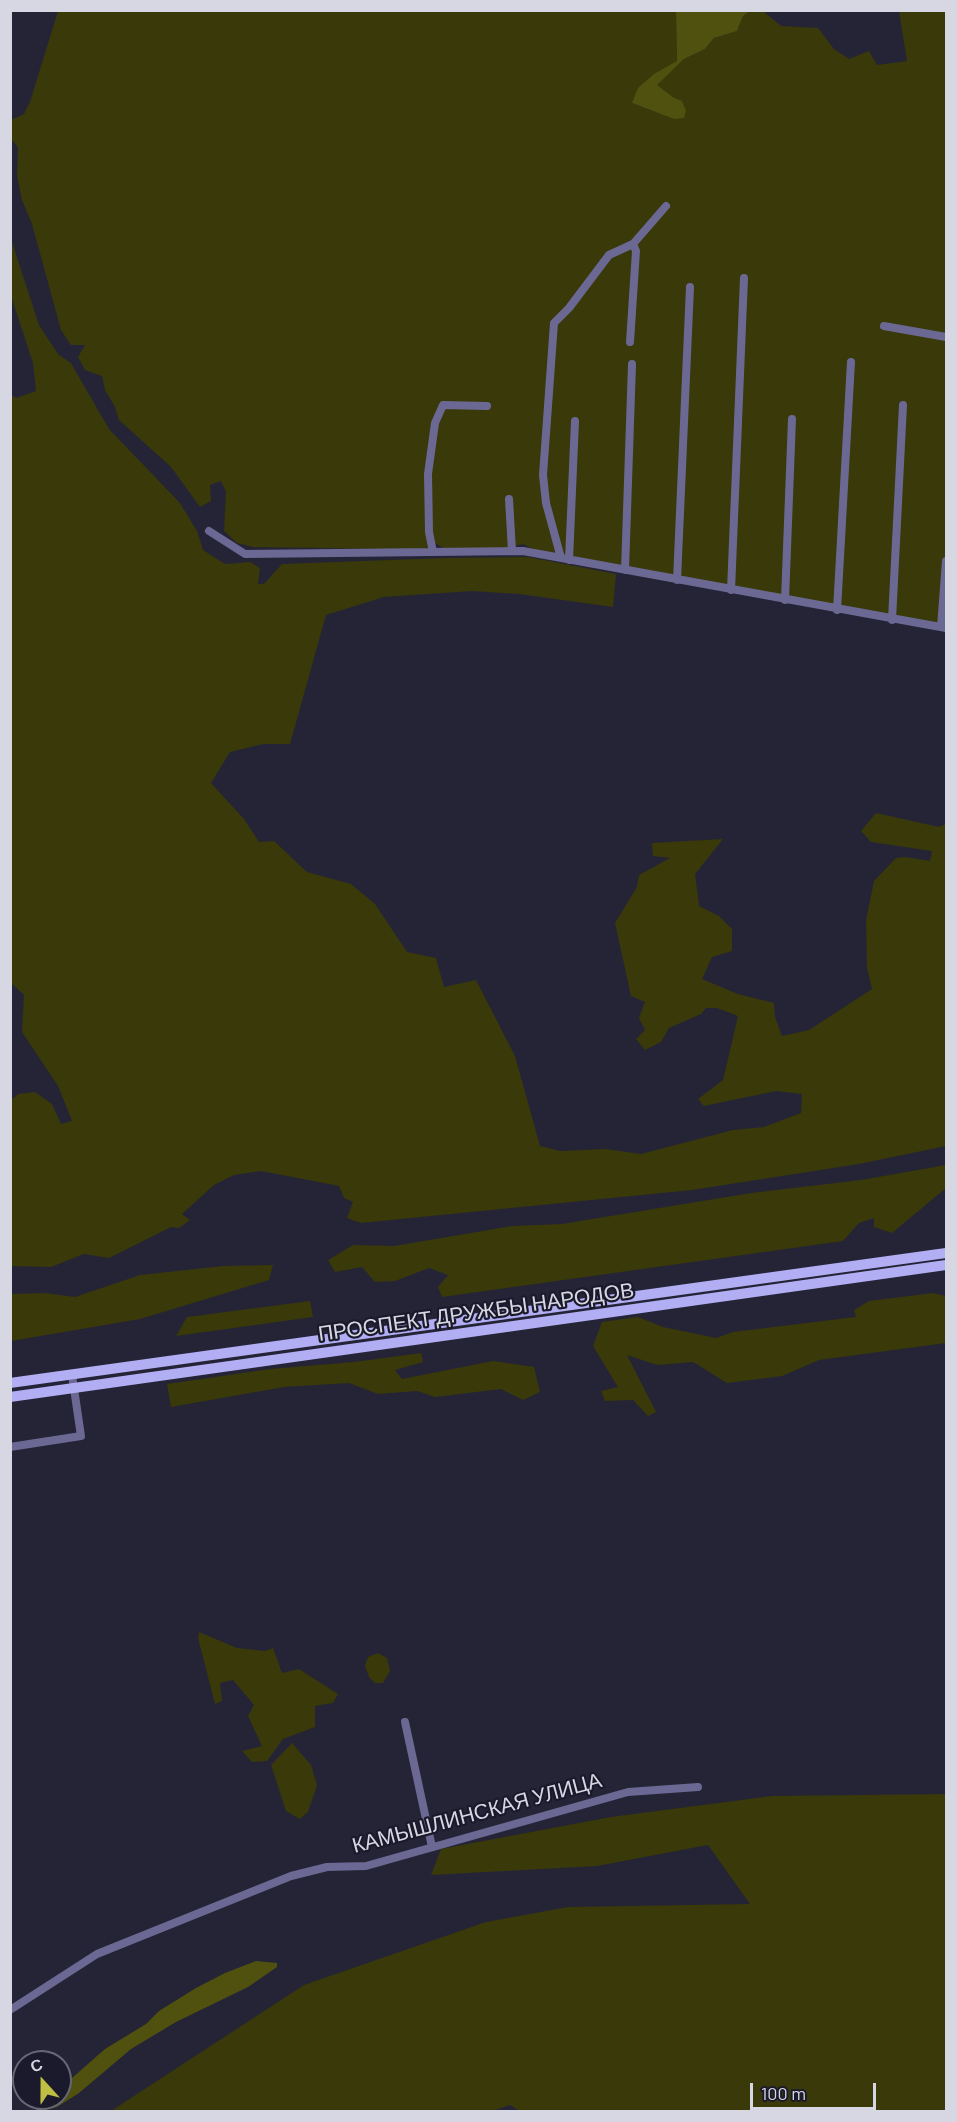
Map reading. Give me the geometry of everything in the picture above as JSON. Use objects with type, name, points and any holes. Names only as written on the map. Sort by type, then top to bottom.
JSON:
[{"type":"main road","name":"ПРОСПЕКТ ДРУЖБЫ НАРОДОВ","points":[[10,1383],[946,1253]]},
{"type":"main road","name":"ПРОСПЕКТ ДРУЖБЫ НАРОДОВ","points":[[10,1397],[946,1265]]},
{"type":"street","points":[[565,559],[546,503],[543,475],[554,323],[569,308],[609,255],[633,244],[666,206]]},
{"type":"street","points":[[630,342],[636,251],[633,244]]},
{"type":"street","points":[[730,590],[744,278]]},
{"type":"street","points":[[677,580],[690,287]]},
{"type":"street","points":[[884,326],[946,337]]},
{"type":"street","points":[[837,610],[851,362]]},
{"type":"street","points":[[625,570],[632,363]]},
{"type":"street","points":[[434,552],[429,532],[429,474],[435,423],[443,405],[487,406]]},
{"type":"street","points":[[892,620],[903,405]]},
{"type":"street","points":[[785,600],[792,419]]},
{"type":"street","points":[[565,559],[575,421]]},
{"type":"street","points":[[509,500],[512,551]]},
{"type":"street","points":[[208,531],[245,554],[512,551],[892,620],[944,627],[946,561]]},
{"type":"street","points":[[10,1447],[81,1436],[72,1375]]},
{"type":"street","points":[[405,1722],[432,1847]]},
{"type":"street","name":"КАМЫШЛИНСКАЯ УЛИЦА","points":[[10,2010],[97,1954],[291,1876],[327,1867],[366,1866],[628,1792],[698,1787]]},
{"type":"shaded area","points":[[58,11],[676,11],[677,61],[632,103],[674,119],[674,98],[656,85],[684,59],[705,49],[714,38],[737,31],[743,16],[750,11],[763,11],[781,26],[818,28],[834,49],[849,59],[869,51],[877,65],[907,61],[899,11],[946,11],[946,625],[533,549],[523,544],[506,548],[445,549],[435,543],[428,549],[385,549],[253,547],[237,543],[224,531],[226,492],[221,481],[210,485],[211,501],[200,507],[171,467],[119,420],[115,407],[105,390],[102,376],[85,370],[78,357],[85,345],[71,345],[61,330],[32,224],[22,200],[17,176],[18,148],[11,141],[11,120],[24,114],[30,102]]},
{"type":"shaded area","points":[[676,11],[750,11],[743,16],[737,31],[714,38],[705,49],[684,59],[657,85],[682,101],[686,111],[684,118],[674,119],[632,103],[638,88],[654,74],[677,61]]},
{"type":"shaded area","points":[[10,236],[39,325],[58,354],[71,363],[109,429],[180,503],[197,531],[203,550],[225,564],[250,562],[260,568],[258,584],[264,584],[282,564],[446,558],[528,557],[616,574],[613,607],[519,594],[472,591],[384,597],[326,615],[290,744],[263,744],[230,752],[211,783],[244,819],[259,842],[274,841],[307,872],[351,884],[375,904],[407,952],[436,958],[444,987],[476,980],[515,1056],[540,1146],[560,1151],[606,1149],[641,1154],[733,1130],[764,1127],[801,1113],[802,1094],[776,1091],[704,1106],[698,1099],[723,1080],[738,1016],[717,1008],[706,1008],[701,1014],[669,1028],[661,1042],[645,1050],[636,1039],[645,1030],[639,1018],[645,1002],[631,996],[615,923],[637,887],[639,875],[670,858],[653,856],[652,843],[723,839],[695,874],[699,906],[719,916],[732,929],[732,951],[712,957],[702,979],[738,994],[774,1003],[775,1017],[782,1036],[809,1030],[872,989],[867,968],[866,920],[874,881],[896,858],[906,857],[930,861],[932,851],[871,842],[861,831],[876,813],[939,827],[946,824],[946,1146],[859,1164],[692,1190],[361,1223],[347,1218],[353,1202],[344,1198],[339,1186],[261,1171],[234,1175],[214,1185],[182,1214],[190,1220],[179,1228],[171,1227],[109,1258],[84,1254],[51,1267],[11,1266],[11,1094],[13,1099],[18,1094],[35,1092],[52,1104],[61,1124],[72,1121],[58,1086],[22,1032],[24,995],[11,983],[10,394],[16,398],[36,391],[33,363],[11,296]]},
{"type":"shaded area","points":[[946,1165],[946,1188],[892,1233],[874,1227],[874,1218],[859,1223],[843,1241],[442,1297],[438,1287],[448,1275],[429,1268],[395,1281],[375,1282],[362,1267],[335,1272],[328,1260],[353,1245],[394,1246],[512,1226],[562,1224],[751,1193],[861,1180]]},
{"type":"shaded area","points":[[273,1265],[269,1280],[140,1319],[11,1341],[11,1294],[45,1293],[75,1297],[140,1275],[223,1266]]},
{"type":"shaded area","points":[[933,1293],[946,1296],[946,1343],[819,1360],[782,1376],[727,1383],[693,1362],[657,1365],[627,1355],[656,1412],[648,1416],[633,1400],[605,1401],[601,1391],[618,1387],[593,1346],[602,1322],[638,1317],[663,1327],[716,1338],[733,1332],[856,1317],[854,1310],[869,1301]]},
{"type":"shaded area","points":[[310,1301],[313,1317],[176,1336],[187,1317]]},
{"type":"shaded area","points":[[421,1353],[423,1362],[395,1370],[402,1379],[493,1361],[534,1367],[540,1392],[523,1400],[501,1389],[435,1397],[417,1391],[378,1394],[349,1383],[284,1387],[171,1407],[167,1384],[270,1369],[354,1362]]},
{"type":"shaded area","points":[[199,1632],[237,1648],[265,1651],[273,1648],[282,1673],[299,1669],[338,1694],[333,1703],[315,1706],[315,1727],[283,1739],[267,1761],[252,1762],[242,1751],[262,1746],[248,1716],[254,1705],[233,1680],[220,1683],[222,1701],[215,1704],[198,1638]]},
{"type":"shaded area","points":[[378,1653],[387,1658],[390,1671],[383,1683],[375,1683],[369,1677],[365,1666],[368,1657]]},
{"type":"shaded area","points":[[292,1743],[311,1765],[317,1785],[308,1812],[300,1819],[286,1811],[271,1765]]},
{"type":"shaded area","points":[[946,1794],[946,2111],[521,2112],[510,2105],[489,2112],[111,2111],[304,1985],[486,1922],[568,1907],[750,1904],[708,1845],[597,1866],[431,1875],[441,1849],[611,1817],[772,1796]]},
{"type":"shaded area","points":[[256,1961],[277,1963],[277,1967],[248,1987],[176,2022],[131,2049],[72,2097],[72,2078],[105,2049],[146,2024],[159,2011],[225,1973]]}]
